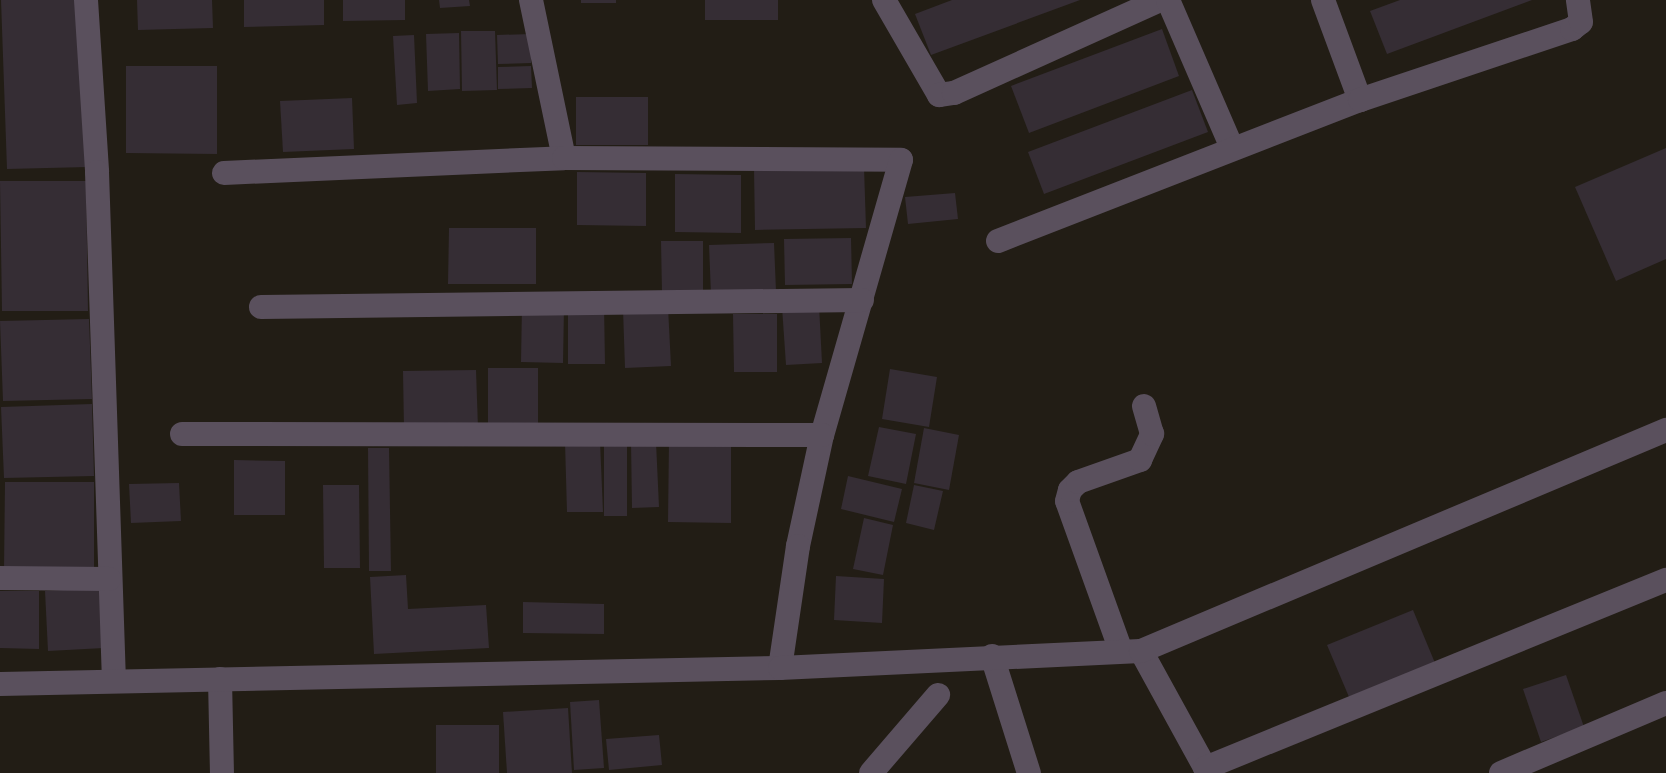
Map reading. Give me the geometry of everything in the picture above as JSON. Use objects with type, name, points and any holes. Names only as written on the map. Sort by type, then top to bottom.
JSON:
[{"type":"street","points":[[86,0],[102,288],[114,681]]},
{"type":"street","points":[[531,0],[564,158]]},
{"type":"street","points":[[884,0],[939,95],[954,93],[1160,0]]},
{"type":"street","points":[[1168,0],[1232,148]]},
{"type":"street","points":[[1323,0],[1360,100]]},
{"type":"street","points":[[998,241],[1360,100],[1572,29],[1581,22],[1578,0]]},
{"type":"street","points":[[224,173],[564,158],[901,160],[822,435],[798,546],[780,668]]},
{"type":"street","points":[[261,307],[862,300]]},
{"type":"street","points":[[1144,406],[1152,434],[1140,460],[1078,482],[1070,490],[1067,501],[1131,651],[1206,770],[1666,580]]},
{"type":"street","points":[[0,684],[780,668],[1131,651],[1666,430]]},
{"type":"street","points":[[182,434],[822,435]]},
{"type":"street","points":[[0,578],[109,579]]},
{"type":"street","points":[[992,656],[1029,773]]},
{"type":"street","points":[[220,679],[222,773]]},
{"type":"street","points":[[871,773],[938,695]]},
{"type":"street","points":[[1501,773],[1666,703]]},
{"type":"building","points":[[1,0],[76,0],[88,167],[7,169]]},
{"type":"building","points":[[137,0],[212,0],[213,28],[138,30]]},
{"type":"building","points":[[244,0],[324,0],[324,25],[244,27]]},
{"type":"building","points":[[343,0],[405,0],[405,20],[343,21]]},
{"type":"building","points":[[439,0],[469,0],[470,6],[440,8]]},
{"type":"building","points":[[581,0],[616,0],[616,3],[581,3]]},
{"type":"building","points":[[705,0],[778,0],[778,20],[705,20]]},
{"type":"building","points":[[952,0],[1080,0],[931,55],[915,14]]},
{"type":"building","points":[[1400,0],[1532,0],[1387,54],[1370,11]]},
{"type":"building","points":[[1162,29],[1179,76],[1029,133],[1011,86]]},
{"type":"building","points":[[461,31],[495,31],[497,90],[462,91]]},
{"type":"building","points":[[459,33],[460,89],[428,91],[426,34]]},
{"type":"building","points":[[531,34],[531,63],[498,64],[497,35]]},
{"type":"building","points":[[414,35],[417,103],[397,105],[393,36]]},
{"type":"building","points":[[126,66],[217,66],[217,154],[126,153]]},
{"type":"building","points":[[531,66],[532,88],[498,89],[498,67]]},
{"type":"building","points":[[1192,90],[1208,132],[1044,194],[1028,152]]},
{"type":"building","points":[[576,97],[648,97],[648,145],[576,145]]},
{"type":"building","points":[[352,98],[354,149],[283,152],[280,101]]},
{"type":"building","points":[[1666,148],[1666,259],[1616,281],[1575,187]]},
{"type":"building","points":[[864,167],[866,228],[755,230],[754,169]]},
{"type":"building","points":[[577,172],[646,173],[646,226],[577,225]]},
{"type":"building","points":[[675,174],[741,175],[741,233],[675,232]]},
{"type":"building","points":[[0,181],[86,181],[88,311],[2,311]]},
{"type":"building","points":[[955,193],[958,219],[908,224],[905,197]]},
{"type":"building","points":[[449,228],[536,228],[536,284],[448,284]]},
{"type":"building","points":[[851,238],[852,284],[785,285],[784,239]]},
{"type":"building","points":[[661,241],[703,241],[703,292],[662,293]]},
{"type":"building","points":[[774,243],[776,291],[711,294],[709,245]]},
{"type":"building","points":[[522,305],[564,307],[563,363],[521,362]]},
{"type":"building","points":[[568,305],[604,305],[605,364],[568,364]]},
{"type":"building","points":[[819,305],[822,363],[786,365],[782,307]]},
{"type":"building","points":[[668,307],[671,366],[625,368],[623,309]]},
{"type":"building","points":[[733,314],[777,314],[777,372],[734,372]]},
{"type":"building","points":[[89,319],[92,399],[3,401],[0,321]]},
{"type":"building","points":[[488,368],[538,368],[538,427],[488,427]]},
{"type":"building","points":[[890,369],[937,377],[929,427],[882,419]]},
{"type":"building","points":[[476,370],[478,428],[404,429],[403,371]]},
{"type":"building","points":[[92,404],[94,476],[4,478],[1,407]]},
{"type":"building","points":[[879,427],[916,434],[906,484],[868,476]]},
{"type":"building","points":[[924,428],[959,435],[949,490],[914,483]]},
{"type":"building","points":[[669,440],[731,441],[731,523],[668,522]]},
{"type":"building","points":[[600,441],[603,512],[567,512],[565,442]]},
{"type":"building","points":[[631,442],[656,442],[659,507],[632,508]]},
{"type":"building","points":[[604,443],[627,443],[627,516],[604,516]]},
{"type":"building","points":[[368,448],[389,448],[391,571],[369,571]]},
{"type":"building","points":[[234,460],[285,461],[285,515],[234,515]]},
{"type":"building","points":[[848,476],[902,489],[894,522],[841,509]]},
{"type":"building","points":[[5,482],[94,482],[94,571],[4,570]]},
{"type":"building","points":[[179,483],[181,521],[131,523],[129,484]]},
{"type":"building","points":[[323,485],[359,485],[360,568],[324,568]]},
{"type":"building","points":[[914,485],[943,491],[934,530],[906,523]]},
{"type":"building","points":[[864,518],[893,525],[883,575],[853,569]]},
{"type":"building","points":[[406,575],[408,609],[486,605],[489,648],[374,654],[370,577]]},
{"type":"building","points":[[836,576],[884,579],[882,623],[834,620]]},
{"type":"building","points":[[101,588],[104,648],[48,651],[45,591]]},
{"type":"building","points":[[0,591],[39,591],[39,649],[0,648]]},
{"type":"building","points":[[523,602],[604,604],[604,634],[523,633]]},
{"type":"building","points":[[1413,610],[1435,663],[1349,697],[1327,645]]},
{"type":"building","points":[[1566,675],[1584,727],[1541,742],[1523,689]]},
{"type":"building","points":[[599,700],[604,768],[574,770],[570,702]]},
{"type":"building","points":[[568,708],[572,773],[507,773],[503,712]]},
{"type":"building","points":[[436,725],[499,725],[499,773],[436,773]]},
{"type":"building","points":[[659,735],[662,765],[609,770],[606,739]]}]
